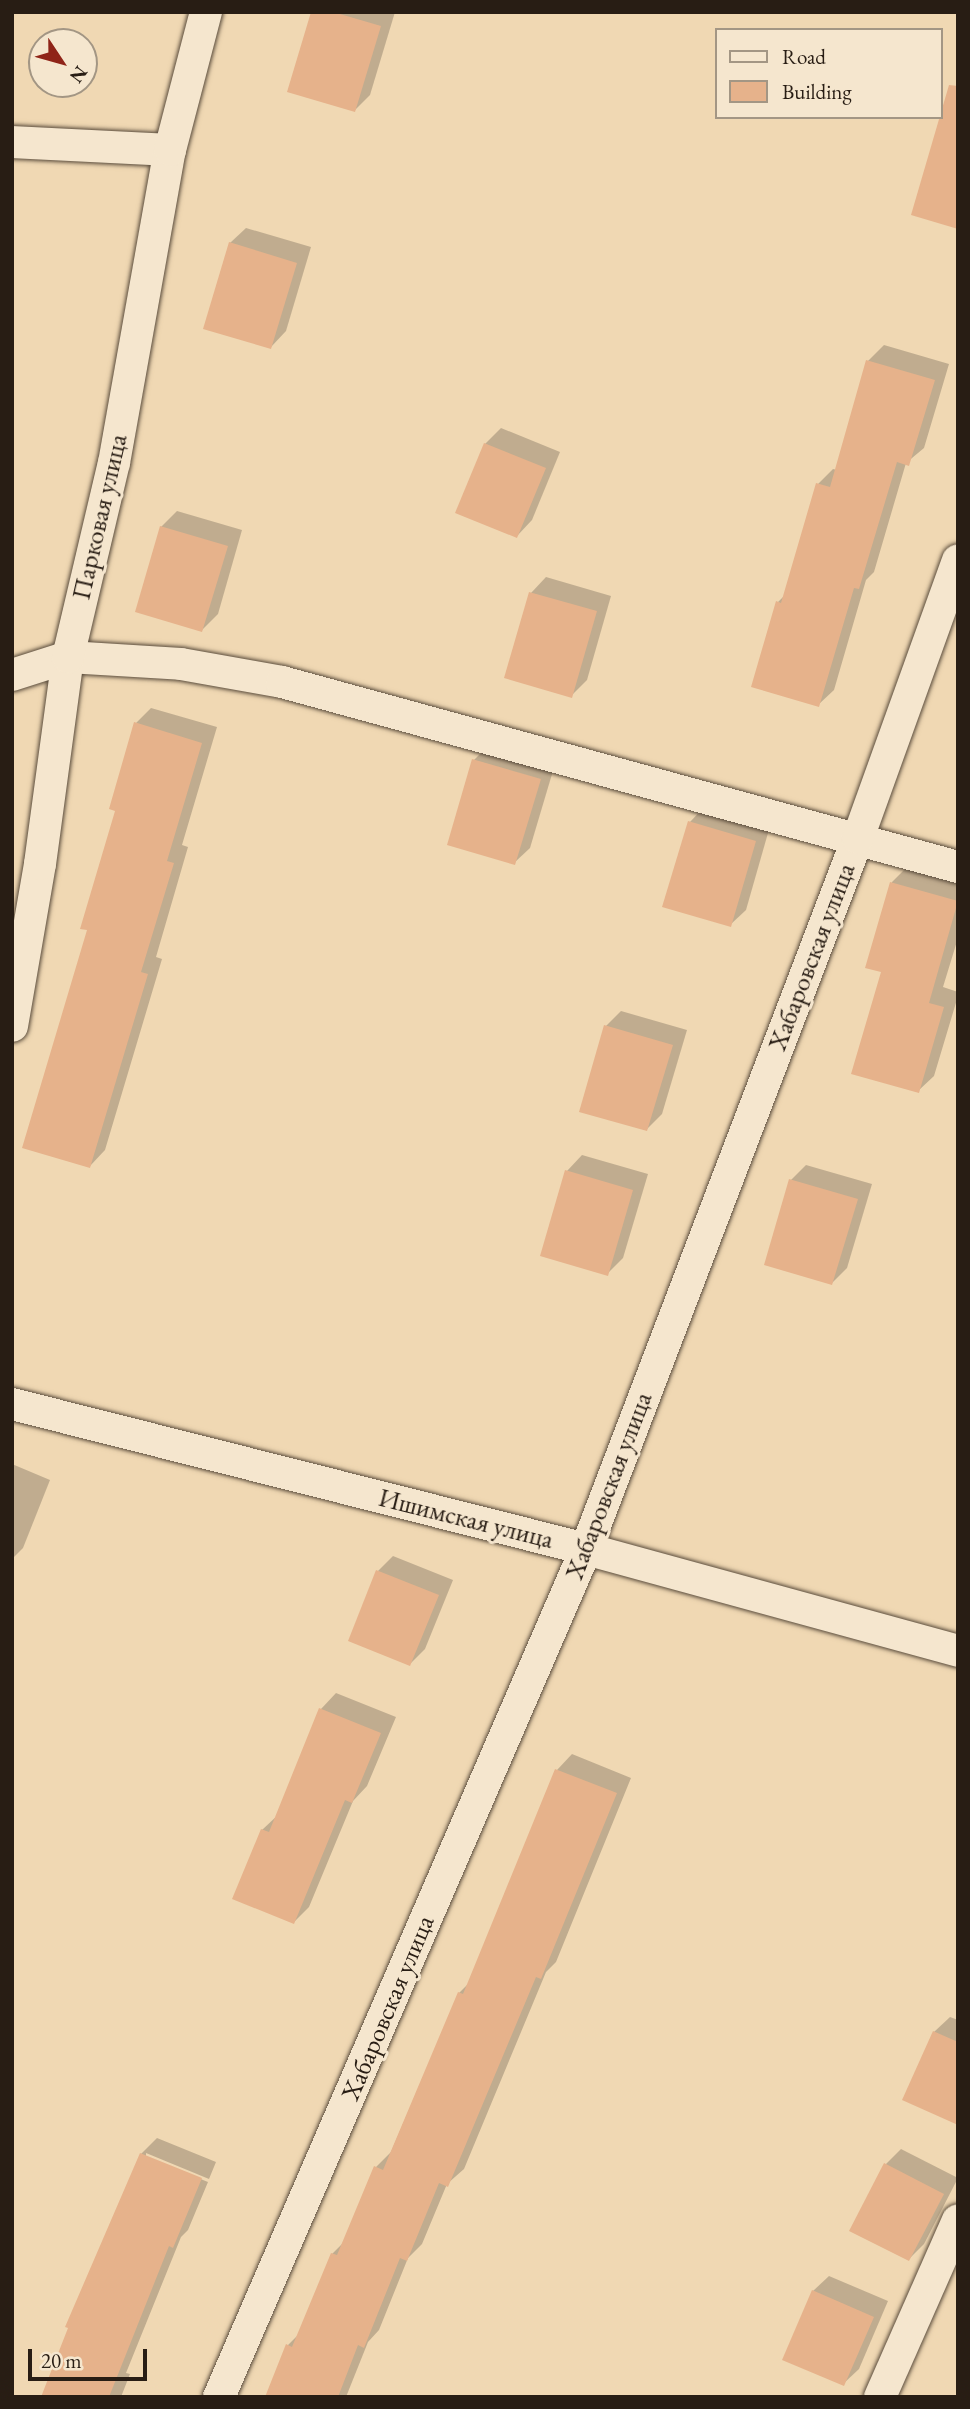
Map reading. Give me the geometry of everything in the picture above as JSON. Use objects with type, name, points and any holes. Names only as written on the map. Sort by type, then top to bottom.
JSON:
[{"type":"street","name":"Парковая улица","points":[[12,1026],[40,864],[68,657],[114,463],[170,150],[206,12]]},
{"type":"street","points":[[12,142],[170,150]]},
{"type":"street","name":"Хабаровская улица","points":[[219,2397],[586,1549],[858,838],[958,560]]},
{"type":"street","points":[[12,676],[68,657],[181,664],[282,682],[958,867]]},
{"type":"street","name":"Ишимская улица","points":[[12,1404],[586,1549],[958,1651]]},
{"type":"street","points":[[880,2397],[958,2220]]},
{"type":"building","points":[[311,12],[333,12],[381,26],[355,112],[287,92]]},
{"type":"building","points":[[949,85],[958,86],[958,229],[911,215],[939,119],[942,119]]},
{"type":"building","points":[[229,242],[297,263],[271,349],[203,329]]},
{"type":"building","points":[[866,360],[935,380],[909,466],[897,462],[859,589],[854,588],[819,707],[751,687],[776,601],[781,603],[816,483],[830,487]]},
{"type":"building","points":[[484,443],[546,468],[517,538],[455,513]]},
{"type":"building","points":[[160,526],[228,546],[202,632],[135,612]]},
{"type":"building","points":[[529,592],[597,611],[572,698],[504,678]]},
{"type":"building","points":[[134,722],[202,743],[167,861],[174,863],[141,972],[148,974],[90,1168],[22,1148],[87,930],[80,929],[115,811],[109,809]]},
{"type":"building","points":[[472,759],[541,779],[515,865],[447,845]]},
{"type":"building","points":[[688,821],[756,841],[731,927],[662,907]]},
{"type":"building","points":[[890,882],[958,901],[929,1003],[944,1007],[919,1093],[851,1074],[881,972],[865,968]]},
{"type":"building","points":[[604,1025],[673,1045],[647,1131],[579,1112]]},
{"type":"building","points":[[565,1170],[633,1190],[608,1276],[540,1256]]},
{"type":"building","points":[[789,1179],[858,1199],[832,1285],[764,1265]]},
{"type":"building","points":[[376,1570],[439,1595],[410,1666],[348,1641]]},
{"type":"building","points":[[319,1708],[381,1733],[352,1803],[345,1800],[294,1924],[232,1899],[261,1829],[269,1832]]},
{"type":"building","points":[[555,1769],[617,1793],[541,1979],[536,1977],[448,2187],[439,2183],[407,2261],[400,2258],[364,2348],[358,2345],[338,2397],[265,2397],[286,2344],[292,2347],[331,2253],[337,2255],[374,2166],[383,2170],[458,1992],[463,1994]]},
{"type":"building","points":[[933,2031],[958,2042],[958,2125],[902,2100]]},
{"type":"building","points":[[140,2153],[202,2178],[173,2248],[169,2246],[109,2397],[41,2397],[68,2328],[65,2327]]},
{"type":"building","points":[[884,2163],[944,2194],[909,2261],[849,2231]]},
{"type":"building","points":[[812,2290],[874,2317],[844,2386],[782,2360]]}]
